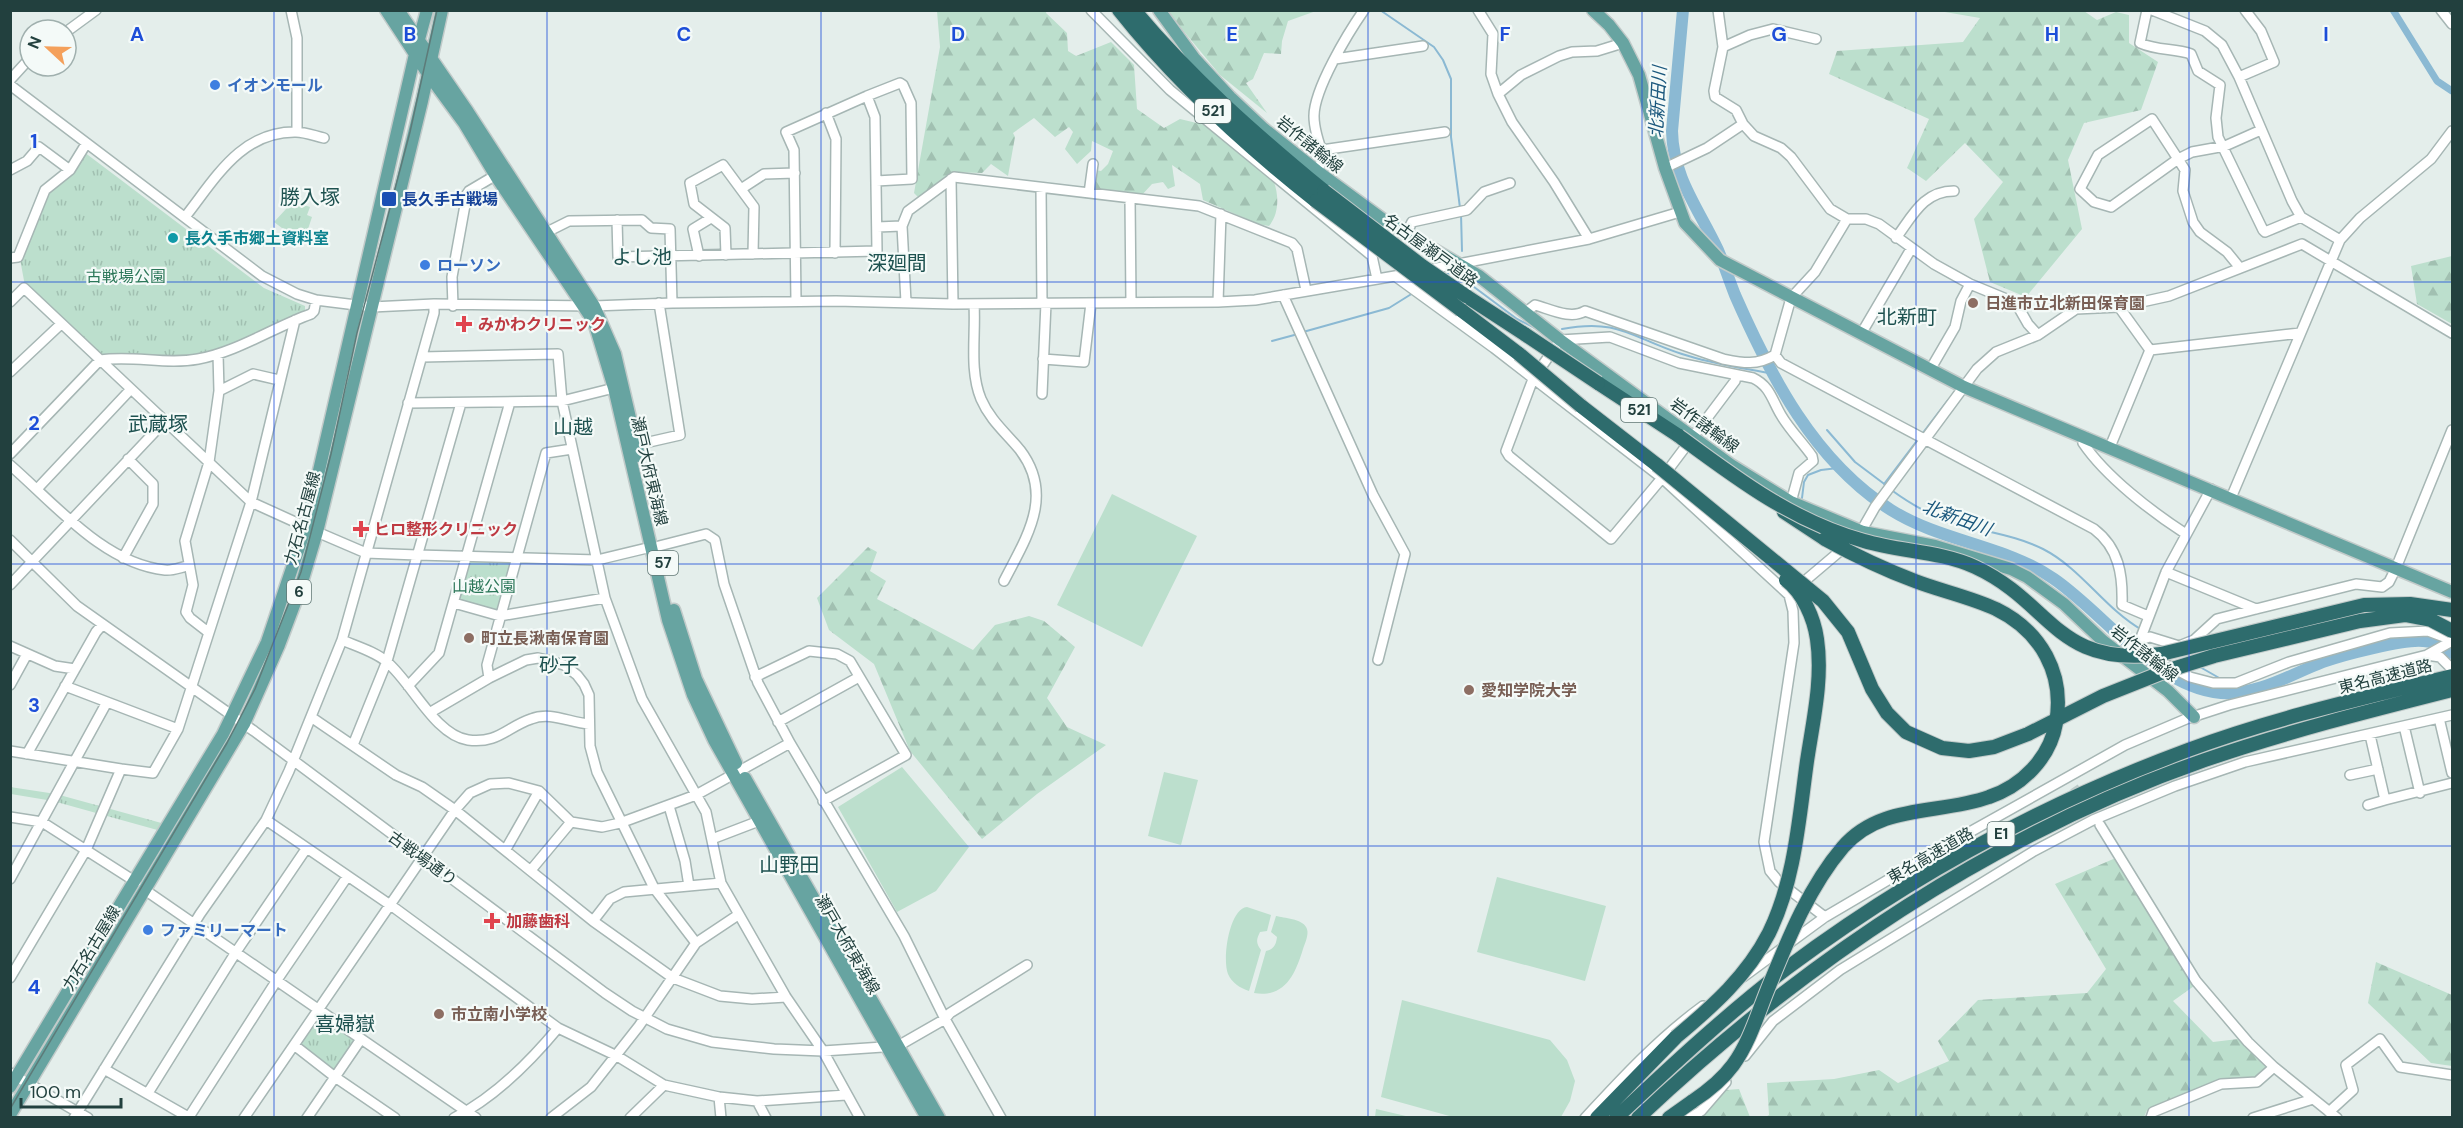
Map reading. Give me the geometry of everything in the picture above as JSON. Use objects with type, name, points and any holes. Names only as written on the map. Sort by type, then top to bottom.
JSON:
[{"type":"highway","name":"名古屋瀬戸道路","points":[[1119,10],[1153,50],[1222,120],[1519,354],[1659,471],[1700,502]]},
{"type":"highway","name":"名古屋瀬戸道路","points":[[1134,10],[1161,42],[1230,112],[1320,196],[1598,383],[1686,436],[1738,480]]},
{"type":"highway","points":[[1738,480],[1791,512],[1826,529],[1864,541],[1944,557],[1974,567],[2000,582],[2070,639],[2088,649],[2112,655],[2142,656],[2184,649],[2333,610],[2364,605],[2410,604],[2452,610]]},
{"type":"highway","points":[[1669,1118],[1717,1083],[1741,1054],[1799,920],[1824,874],[1843,847],[1863,829],[1885,818],[1979,800],[2016,783],[2036,766],[2050,742],[2055,728],[2059,700],[2054,671],[2041,645],[2032,634],[2008,615],[1898,575],[1862,559],[1803,525],[1738,480]]},
{"type":"highway","points":[[1700,502],[1823,601],[1848,632],[1872,689],[1896,723],[1917,738],[1949,749],[1982,750],[2008,743],[2103,696],[2166,671],[2214,656],[2360,621],[2405,615],[2431,620],[2452,631]]},
{"type":"highway","points":[[1597,1118],[1676,1037],[1720,999],[1742,975],[1761,947],[1776,917],[1792,858],[1819,681],[1819,650],[1815,629],[1808,610],[1793,586],[1760,561],[1700,502]]},
{"type":"highway","name":"東名高速道路","points":[[1616,1118],[1720,1024],[1786,969],[1899,891],[2003,832],[2100,786],[2190,750],[2313,710],[2452,676]]},
{"type":"highway","name":"東名高速道路","points":[[1638,1118],[1752,1016],[1801,978],[1905,907],[1990,856],[2111,797],[2203,761],[2307,728],[2452,690]]},
{"type":"main road","name":"瀬戸大府東海線","points":[[387,10],[417,49],[431,60],[547,232],[615,354],[636,445],[668,620],[685,672],[714,740],[737,772],[893,1046],[927,1118]]},
{"type":"main road","name":"瀬戸大府東海線","points":[[398,10],[428,74],[589,306],[614,388],[655,546]]},
{"type":"main road","name":"力石名古屋線","points":[[13,1079],[243,724],[279,645],[299,592],[358,306],[428,10]]},
{"type":"main road","name":"力石名古屋線","points":[[10,1115],[140,886],[232,716],[267,642],[312,529],[372,307],[442,10]]},
{"type":"main road","name":"岩作諸輪線","points":[[1159,10],[1194,58],[1264,129],[1354,200],[1406,234],[1460,263],[1686,436],[1791,502],[1863,532],[1935,546],[2011,569],[2043,587],[2122,657],[2168,691],[2194,717]]},
{"type":"main road","points":[[1593,10],[1623,43],[1639,75],[1672,165],[1680,212],[1692,231],[1720,260],[1964,387],[2452,592]]},
{"type":"main road","name":"瀬戸大府東海線","points":[[737,772],[759,821],[893,1046],[939,1118]]},
{"type":"street","points":[[78,23],[96,10]]},
{"type":"street","points":[[291,10],[297,38],[297,132]]},
{"type":"street","points":[[1090,10],[1170,90],[1372,256],[1377,279]]},
{"type":"street","points":[[1317,171],[1324,160],[1314,123],[1315,107],[1335,59],[1364,10]]},
{"type":"street","points":[[1478,10],[1493,34],[1491,74],[1498,94],[1512,122],[1553,181],[1589,239]]},
{"type":"street","points":[[1718,10],[1723,47],[1714,91],[1715,98],[1736,110],[1743,124],[1754,136],[1774,144],[1791,157],[1830,209],[1847,219],[1866,219],[1879,224],[1911,249],[1970,284],[2016,303],[2028,324],[2038,335]]},
{"type":"street","points":[[2239,77],[2274,62],[2261,31],[2245,10]]},
{"type":"street","points":[[2441,10],[2452,24]]},
{"type":"street","points":[[2301,217],[2265,232],[2262,230],[2225,146],[2218,137],[2216,118],[2220,85],[2198,71],[2191,54],[2179,50],[2165,51],[2139,43],[2146,11],[2205,31],[2226,51],[2301,217],[2340,240]]},
{"type":"street","points":[[1723,47],[1750,35],[1773,30],[1816,39]]},
{"type":"street","points":[[1498,94],[1521,75],[1559,56],[1572,52],[1597,51],[1623,43]]},
{"type":"street","points":[[1335,59],[1423,46]]},
{"type":"street","points":[[10,83],[86,144],[262,276],[297,294],[316,300],[358,306],[434,304],[589,306],[796,301],[953,304],[1218,302],[1283,295],[1395,276],[1589,239],[1680,212]]},
{"type":"street","points":[[796,301],[794,150],[786,132],[900,83],[911,103],[912,178],[910,180],[876,181]]},
{"type":"street","points":[[617,220],[618,257],[877,251],[875,117],[867,96]]},
{"type":"street","points":[[826,113],[836,139],[835,253]]},
{"type":"street","points":[[2240,268],[2227,252],[2200,232],[2193,222],[2183,191],[2185,170],[2178,159],[2152,119],[2098,155],[2080,189],[2094,202],[2111,207],[2178,159],[2192,152],[2225,146],[2261,130]]},
{"type":"street","points":[[1672,165],[1707,148],[1743,124]]},
{"type":"street","points":[[2231,498],[2330,259],[2340,240],[2360,218],[2432,159],[2452,131]]},
{"type":"street","points":[[185,217],[222,168],[237,153],[258,141],[297,132],[324,138]]},
{"type":"street","points":[[1322,150],[1446,132]]},
{"type":"street","points":[[10,258],[18,257],[45,190],[70,170],[86,144]]},
{"type":"street","points":[[10,170],[27,161],[39,147],[70,170]]},
{"type":"street","points":[[1089,193],[1094,164]]},
{"type":"street","points":[[726,255],[725,228],[694,204],[690,183],[723,165],[754,207],[753,254]]},
{"type":"street","points":[[741,189],[764,174],[795,173]]},
{"type":"street","points":[[453,306],[452,277],[467,194],[496,175]]},
{"type":"street","points":[[906,302],[902,226],[908,210],[951,178],[1199,206],[1292,243],[1297,249],[1306,290]]},
{"type":"street","points":[[951,178],[953,304]]},
{"type":"street","points":[[1406,234],[1412,222],[1447,216],[1460,211],[1484,192],[1510,183]]},
{"type":"street","points":[[1041,188],[1044,303],[1042,394]]},
{"type":"street","points":[[1896,238],[1922,201],[1934,195],[1954,191]]},
{"type":"street","points":[[1130,198],[1131,302]]},
{"type":"street","points":[[1218,302],[1221,214]]},
{"type":"street","points":[[699,256],[693,229],[711,218]]},
{"type":"street","points":[[1526,312],[1535,305],[1573,315],[1580,315],[1585,311],[1723,359],[1753,364],[1761,362],[1774,356],[1791,298],[1815,272],[1847,219]]},
{"type":"street","points":[[547,232],[569,221],[642,220],[651,228],[670,229],[672,303]]},
{"type":"street","points":[[877,227],[902,226]]},
{"type":"street","points":[[1789,595],[1863,532],[1875,507],[1977,369],[1996,352],[2038,335],[2076,309],[2119,307],[2169,296],[2302,244],[2452,333]]},
{"type":"street","points":[[1861,334],[1911,249]]},
{"type":"street","points":[[1395,276],[1659,471],[1789,595],[1793,611],[1794,643],[1764,842],[1770,871],[1779,882],[1825,917]]},
{"type":"street","points":[[1930,370],[1955,327],[1961,301],[1970,284]]},
{"type":"street","points":[[10,302],[24,288],[251,502],[366,553],[597,560],[706,534],[715,540],[724,584],[755,677],[823,801],[904,936],[945,1019],[1001,1118]]},
{"type":"street","points":[[1283,295],[1373,495],[1405,554],[1378,660]]},
{"type":"street","points":[[10,454],[100,360],[123,358],[190,360],[218,354],[311,314],[314,311],[316,300]]},
{"type":"street","points":[[636,445],[680,435],[659,303]]},
{"type":"street","points":[[1043,359],[1084,362],[1091,303]]},
{"type":"street","points":[[76,1114],[193,924],[266,820],[293,762],[342,640],[422,357],[434,313],[434,304]]},
{"type":"street","points":[[974,304],[974,375],[981,399],[995,423],[1020,450],[1031,469],[1036,484],[1037,508],[1031,528],[1004,581]]},
{"type":"street","points":[[2119,307],[2150,350],[2300,333]]},
{"type":"street","points":[[10,751],[121,770],[153,773],[178,729],[251,502],[295,320]]},
{"type":"street","points":[[10,372],[62,324]]},
{"type":"street","points":[[1736,376],[1735,381],[1686,436],[1659,471],[1611,539],[1509,456],[1506,451],[1533,379],[1560,340],[1610,337],[1679,363],[1753,378],[1765,386],[1781,415],[1812,456],[1813,461],[1796,479],[1791,502]]},
{"type":"street","points":[[2110,447],[2150,350]]},
{"type":"street","points":[[208,632],[187,616],[193,585],[185,541],[209,462],[219,391],[218,354]]},
{"type":"street","points":[[422,357],[558,354],[562,401],[605,598],[642,699],[706,812],[721,883],[786,997],[822,1051],[860,1118]]},
{"type":"street","points":[[1774,356],[1781,363],[2099,533],[2118,560],[2122,605],[2148,616]]},
{"type":"street","points":[[219,391],[252,374],[279,380]]},
{"type":"street","points":[[408,404],[562,401],[614,388]]},
{"type":"street","points":[[37,489],[130,389]]},
{"type":"street","points":[[408,686],[439,653],[510,402]]},
{"type":"street","points":[[353,745],[387,661],[461,403]]},
{"type":"street","points":[[10,585],[165,421]]},
{"type":"street","points":[[2136,643],[2150,637],[2179,646],[2194,640],[2217,619],[2356,584],[2382,587],[2389,582],[2396,568],[2452,430]]},
{"type":"street","points":[[2086,437],[2083,443],[2093,458],[2157,516],[2186,534]]},
{"type":"street","points":[[489,678],[487,665],[546,453],[572,449]]},
{"type":"street","points":[[123,558],[153,504],[153,484],[128,459]]},
{"type":"street","points":[[10,465],[70,521],[123,558],[168,571],[188,566]]},
{"type":"street","points":[[2122,657],[2136,643],[2166,572],[2211,489]]},
{"type":"street","name":"古戦場通り","points":[[10,540],[77,606],[102,625],[243,724],[605,993],[644,1018],[667,1029],[712,1042],[753,1048],[822,1051],[893,1046]]},
{"type":"street","points":[[2166,572],[2256,609]]},
{"type":"street","points":[[454,603],[500,616],[605,598]]},
{"type":"street","points":[[27,754],[64,686],[102,625]]},
{"type":"street","points":[[2136,643],[2190,677],[2213,683],[2236,683],[2289,662],[2390,633],[2428,631],[2452,640]]},
{"type":"street","points":[[342,640],[387,661],[451,734],[472,740],[492,740],[531,719],[547,716],[589,723]]},
{"type":"street","points":[[1585,1118],[1642,1058],[1684,1020],[1825,917],[2125,745],[2194,717],[2262,696],[2427,655],[2452,640]]},
{"type":"street","points":[[10,646],[55,666],[75,669]]},
{"type":"street","points":[[755,677],[809,651],[837,654],[850,661],[906,755],[823,801]]},
{"type":"street","points":[[10,685],[27,654]]},
{"type":"street","points":[[2427,655],[2439,657],[2452,669]]},
{"type":"street","points":[[431,712],[489,678],[526,660],[538,658],[564,665],[584,684],[589,695],[590,746],[597,772],[620,823],[654,888],[696,943]]},
{"type":"street","points":[[778,722],[859,677]]},
{"type":"street","points":[[64,686],[178,729]]},
{"type":"street","points":[[10,879],[14,864],[42,822],[107,702]]},
{"type":"street","points":[[1690,1118],[1701,1111],[1773,1021],[1803,997],[1840,969],[2034,851],[2093,820],[2245,762],[2452,715]]},
{"type":"street","points":[[311,717],[396,775],[422,788],[455,810],[593,921],[673,978],[720,996],[752,999],[786,997]]},
{"type":"street","points":[[2439,718],[2452,766]]},
{"type":"street","points":[[2404,726],[2421,793]]},
{"type":"street","points":[[2370,735],[2385,800]]},
{"type":"street","points":[[244,1118],[455,810],[470,793],[490,784],[509,783],[539,791],[571,822],[602,827],[620,823],[696,795],[790,743]]},
{"type":"street","points":[[2350,775],[2378,769]]},
{"type":"street","points":[[10,978],[86,850],[121,770]]},
{"type":"street","points":[[2066,778],[2074,787]]},
{"type":"street","points":[[2368,805],[2421,793],[2452,783]]},
{"type":"street","points":[[506,849],[539,791]]},
{"type":"street","points":[[669,806],[685,861],[689,886]]},
{"type":"street","points":[[10,817],[42,822],[86,850],[476,1118]]},
{"type":"street","points":[[266,820],[390,905],[558,1028],[617,1056],[664,1085],[719,1097],[756,1101],[846,1095]]},
{"type":"street","points":[[712,839],[759,821]]},
{"type":"street","points":[[531,870],[571,822]]},
{"type":"street","points":[[2100,825],[2196,981],[2248,1042],[2274,1067],[2333,1115],[2353,1090],[2346,1065],[2380,1039],[2400,1067],[2452,1076]]},
{"type":"street","points":[[148,1093],[236,952],[306,849]]},
{"type":"street","points":[[104,1070],[190,1117],[277,980],[347,877]]},
{"type":"street","points":[[593,921],[610,899],[624,892],[721,883]]},
{"type":"street","points":[[551,1118],[591,1087],[617,1056],[696,943],[738,915]]},
{"type":"street","points":[[893,1046],[945,1019],[950,1013],[1027,965]]},
{"type":"street","points":[[454,1118],[519,1072],[558,1028]]},
{"type":"street","points":[[321,1118],[309,1114],[362,1039]]},
{"type":"street","points":[[294,1046],[395,1118]]},
{"type":"street","points":[[2151,1118],[2153,1112],[2221,1084],[2257,1082],[2274,1067]]},
{"type":"street","points":[[13,1079],[30,1083],[76,1114],[88,1118]]},
{"type":"street","points":[[630,1118],[664,1085]]},
{"type":"street","points":[[719,1097],[722,1118]]},
{"type":"street","points":[[2253,1118],[2313,1099]]},
{"type":"street","points":[[756,1101],[766,1118]]},
{"type":"green space","points":[[1047,10],[1046,13],[1067,33],[1068,51],[1076,56],[1111,42],[1134,65],[1137,109],[1164,128],[1180,119],[1205,125],[1274,182],[1277,205],[1275,216],[1269,226],[1258,224],[1203,200],[1200,184],[1172,165],[1175,186],[1168,189],[1163,182],[1152,184],[1141,196],[1093,189],[1090,169],[1101,171],[1108,164],[1113,151],[1092,141],[1091,151],[1077,164],[1065,149],[1073,132],[1069,127],[1055,137],[1034,118],[1013,133],[1015,137],[1008,176],[991,164],[982,173],[952,172],[920,199],[914,193],[940,47],[937,11]]},
{"type":"green space","points":[[1167,11],[1316,11],[1288,21],[1281,54],[1264,53],[1253,79],[1246,83],[1267,113],[1220,75]]},
{"type":"green space","points":[[1939,11],[2084,11],[2097,20],[2116,12],[2129,15],[2129,43],[2158,62],[2141,110],[2084,123],[2068,160],[2082,229],[2026,297],[1990,282],[1974,219],[2003,182],[1965,143],[1926,181],[1907,168],[1929,119],[1829,74],[1837,51],[1963,42],[1980,18]]},
{"type":"green space","name":"古戦場公園","points":[[84,152],[264,288],[305,306],[305,312],[224,349],[191,357],[103,357],[25,286],[20,259],[48,191]]},
{"type":"green space","points":[[301,204],[310,207],[307,215],[312,217],[303,244],[274,222],[286,209]]},
{"type":"green space","points":[[2452,256],[2452,324],[2417,304],[2411,266]]},
{"type":"green space","points":[[1112,494],[1197,536],[1142,647],[1057,605]]},
{"type":"green space","points":[[868,547],[877,552],[870,571],[886,581],[877,599],[973,650],[995,625],[1029,616],[1044,621],[1075,647],[1047,698],[1067,727],[1106,745],[1037,794],[982,839],[910,751],[874,664],[829,630],[817,598]]},
{"type":"green space","name":"山越公園","points":[[470,561],[510,562],[498,610],[495,612],[459,602]]},
{"type":"green space","points":[[902,767],[969,847],[936,891],[897,912],[838,807]]},
{"type":"green space","points":[[1164,772],[1198,780],[1181,845],[1148,836]]},
{"type":"green space","points":[[10,787],[56,794],[165,824],[161,831],[53,801],[11,794]]},
{"type":"green space","points":[[2118,857],[2194,986],[2173,1001],[2213,1042],[2238,1039],[2268,1067],[2256,1077],[2220,1079],[2147,1110],[2144,1117],[1764,1118],[1769,1115],[1767,1083],[1834,1079],[1879,1070],[1898,1083],[1949,1061],[1938,1041],[1978,1000],[2087,993],[2106,969],[2055,884]]},
{"type":"green space","points":[[1497,877],[1606,906],[1585,981],[1477,952]]},
{"type":"green space","points":[[1247,907],[1271,915],[1267,931],[1260,932],[1258,937],[1257,943],[1261,950],[1249,991],[1237,985],[1228,974],[1226,967],[1231,925],[1241,910]]},
{"type":"green space","points":[[1276,916],[1304,924],[1308,932],[1307,938],[1296,968],[1287,983],[1274,992],[1254,993],[1266,951],[1273,948],[1276,942],[1277,937],[1271,932]]},
{"type":"green space","points":[[2376,962],[2452,995],[2452,1066],[2431,1063],[2368,1003]]},
{"type":"green space","points":[[1402,1000],[1550,1040],[1567,1060],[1575,1081],[1570,1101],[1561,1117],[1453,1117],[1381,1097]]},
{"type":"green space","points":[[317,1015],[321,1015],[355,1039],[335,1069],[298,1046]]},
{"type":"green space","points":[[1739,1089],[1750,1117],[1702,1117],[1726,1090]]},
{"type":"green space","points":[[1376,1109],[1410,1117],[1375,1117]]},
{"type":"waterway","points":[[1380,10],[1434,47],[1443,60],[1451,79],[1451,137],[1460,208]]},
{"type":"waterway","name":"北新田川","points":[[1683,10],[1672,131],[1673,148],[1682,178],[1718,250],[1749,326],[1780,386],[1817,442],[1864,490],[1891,510],[1911,521],[2015,558],[2054,579],[2153,664],[2175,678],[2198,688],[2221,693],[2248,691],[2332,659],[2402,642],[2431,642],[2452,653]]},
{"type":"waterway","points":[[2393,10],[2437,81],[2452,91]]},
{"type":"waterway","points":[[1461,214],[1462,251]]},
{"type":"waterway","points":[[1445,274],[1459,272]]},
{"type":"waterway","points":[[1470,284],[1517,319],[1537,329]]},
{"type":"waterway","points":[[1303,332],[1389,308],[1413,293]]},
{"type":"waterway","points":[[1562,329],[1581,326],[1612,328],[1693,357],[1773,374]]},
{"type":"waterway","points":[[1272,341],[1298,334]]},
{"type":"waterway","points":[[1922,434],[1948,400]]},
{"type":"waterway","points":[[1827,430],[1855,462],[1883,483]]},
{"type":"waterway","points":[[1886,485],[1884,484],[1919,438]]},
{"type":"waterway","points":[[1802,498],[1804,482],[1808,475],[1821,470],[1838,468]]},
{"type":"waterway","points":[[1890,489],[1938,517],[2022,540],[2043,549],[2070,567],[2116,611],[2142,630]]},
{"type":"waterway","points":[[2398,629],[2425,626]]},
{"type":"waterway","points":[[2200,667],[2221,679]]},
{"type":"tunnel","points":[[2074,787],[2100,825]]},
{"type":"tram line","points":[[10,1109],[227,743],[255,689],[301,572],[331,454],[357,333],[410,132],[437,10]]},
{"type":"place","name":"イオンモール","points":[[215,85]]},
{"type":"place","name":"長久手古戦場","points":[[389,199]]},
{"type":"place","name":"長久手市郷土資料室","points":[[173,238]]},
{"type":"place","name":"ローソン","points":[[425,265]]},
{"type":"place","name":"日進市立北新田保育園","points":[[1973,303]]},
{"type":"place","name":"みかわクリニック","points":[[464,324]]},
{"type":"place","name":"ヒロ整形クリニック","points":[[361,529]]},
{"type":"place","name":"町立長湫南保育園","points":[[469,638]]},
{"type":"place","name":"愛知学院大学","points":[[1469,690]]},
{"type":"place","name":"加藤歯科","points":[[492,921]]},
{"type":"place","name":"ファミリーマート","points":[[148,930]]},
{"type":"place","name":"市立南小学校","points":[[439,1014]]},
{"type":"district","name":"勝入塚","points":[[310,197]]},
{"type":"district","name":"よし池","points":[[642,257]]},
{"type":"district","name":"深廻間","points":[[897,263]]},
{"type":"district","name":"北新町","points":[[1907,317]]},
{"type":"district","name":"武蔵塚","points":[[158,424]]},
{"type":"district","name":"山越","points":[[573,427]]},
{"type":"district","name":"砂子","points":[[559,665]]},
{"type":"district","name":"山野田","points":[[789,865]]},
{"type":"district","name":"喜婦嶽","points":[[345,1024]]}]
